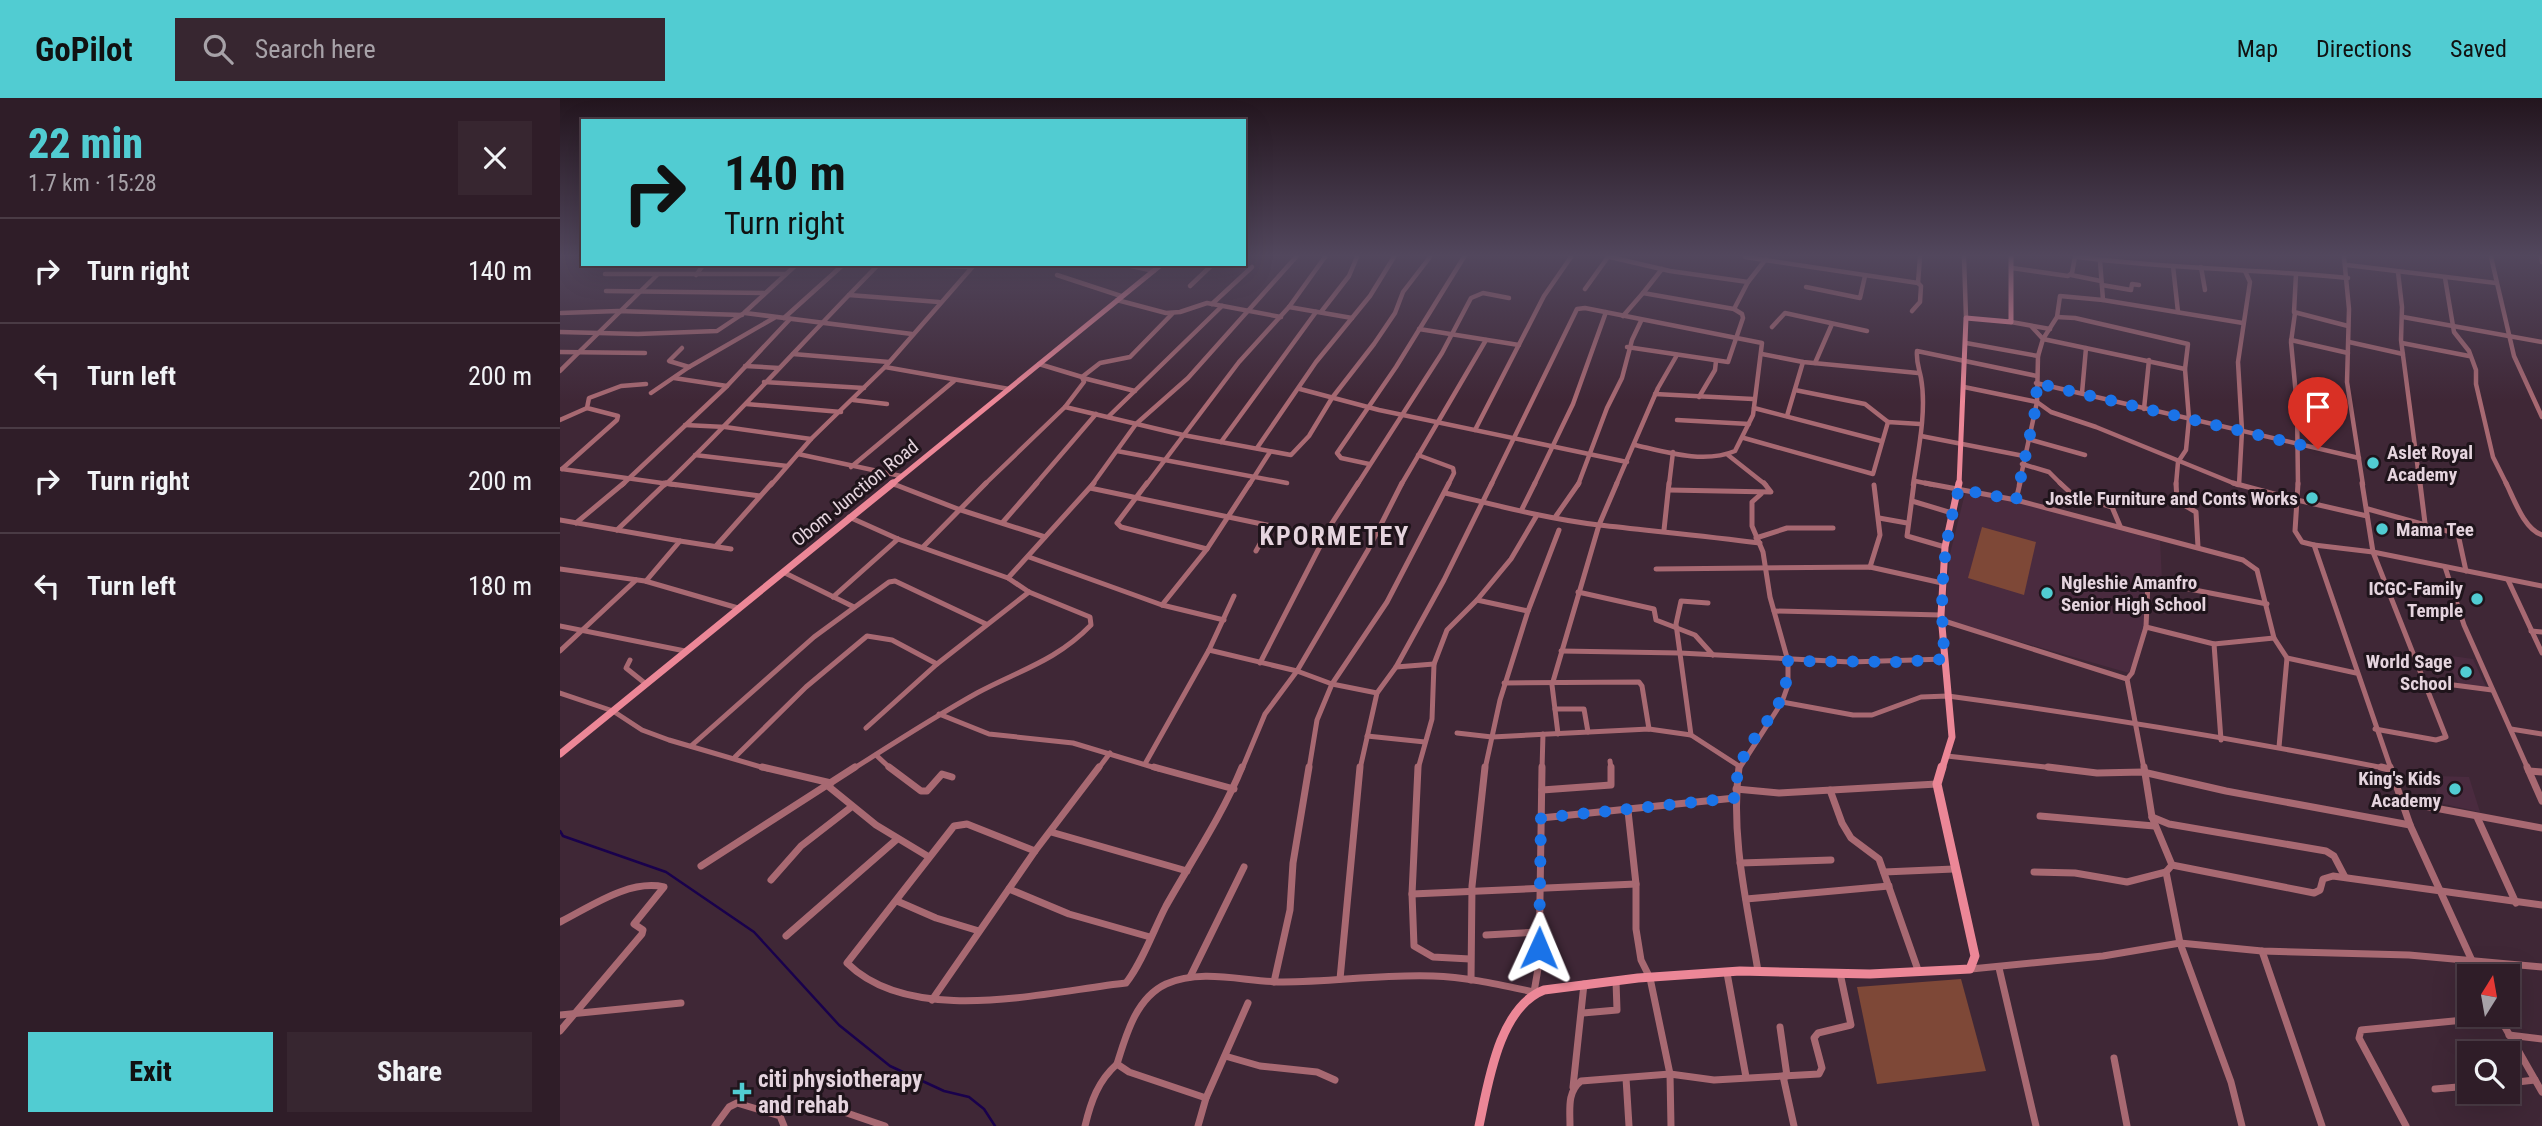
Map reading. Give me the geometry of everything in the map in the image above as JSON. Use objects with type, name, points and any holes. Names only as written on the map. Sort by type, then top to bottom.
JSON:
[{"type":"street","points":[[560,371],[624,305]]},
{"type":"street","points":[[560,332],[717,331],[752,305]]},
{"type":"street","points":[[576,523],[629,480],[727,386],[802,305]]},
{"type":"street","points":[[617,530],[724,427],[839,305]]},
{"type":"street","points":[[716,546],[811,439],[885,368],[936,305]]},
{"type":"street","name":"Obom Junction Road","points":[[560,756],[1111,305]]},
{"type":"street","points":[[1144,305],[1172,313]]},
{"type":"street","points":[[1082,378],[1100,363],[1130,357],[1172,313],[1195,305]]},
{"type":"street","points":[[1217,305],[1281,317]]},
{"type":"street","points":[[1007,578],[1090,488],[1136,424],[1188,378],[1255,305]]},
{"type":"street","points":[[1222,442],[1325,305]]},
{"type":"street","points":[[1257,447],[1300,389],[1315,362],[1363,305]]},
{"type":"street","points":[[1065,407],[1183,435],[1257,447],[1286,456],[1295,453],[1309,436],[1332,398],[1374,344],[1398,305]]},
{"type":"street","points":[[1369,464],[1341,458],[1337,453],[1434,305]]},
{"type":"street","points":[[1260,663],[1324,537],[1442,353],[1467,305]]},
{"type":"street","points":[[1475,430],[1540,305]]},
{"type":"street","points":[[1623,316],[1633,305]]},
{"type":"street","points":[[1627,347],[1716,361],[1730,360],[1742,314],[1734,309],[1711,305]]},
{"type":"street","points":[[1734,309],[1736,305]]},
{"type":"street","points":[[1912,311],[1917,305]]},
{"type":"street","points":[[1966,305],[1966,360],[1959,489],[1945,547],[1942,583],[1941,618],[1952,737],[1937,784],[1975,956],[1970,969]]},
{"type":"street","points":[[2011,305],[2011,323]]},
{"type":"street","points":[[2016,500],[2037,402],[2038,356],[2043,339],[2057,317],[2058,305]]},
{"type":"street","points":[[2134,305],[2243,323]]},
{"type":"street","points":[[2177,305],[2178,312]]},
{"type":"street","points":[[2239,485],[2242,431],[2238,362],[2246,305]]},
{"type":"street","points":[[2293,305],[2295,313],[2291,340],[2300,468],[2295,531],[2302,542],[2373,552],[2542,586]]},
{"type":"street","points":[[2347,305],[2347,382],[2373,552],[2446,737],[2436,740],[2375,729]]},
{"type":"street","points":[[2402,305],[2403,354],[2425,523]]},
{"type":"street","points":[[2449,305],[2453,327],[2469,351],[2476,370],[2476,384],[2493,457],[2523,516],[2536,533],[2542,535]]},
{"type":"street","points":[[2502,305],[2515,360],[2542,416]]},
{"type":"street","points":[[1108,417],[1222,306]]},
{"type":"street","points":[[1207,550],[1118,525],[1239,362],[1289,307],[1352,318]]},
{"type":"street","points":[[1340,979],[1358,778],[1377,693],[1396,667],[1484,501],[1577,309],[1585,308],[1641,321],[1762,342],[1754,408],[1744,438],[1739,447],[1728,455]]},
{"type":"street","points":[[561,313],[618,311],[743,314],[912,334]]},
{"type":"street","points":[[1522,509],[1573,404],[1605,312]]},
{"type":"street","points":[[1772,327],[1783,313],[1867,331]]},
{"type":"street","points":[[2295,313],[2348,326]]},
{"type":"street","points":[[651,393],[689,367],[775,317]]},
{"type":"street","points":[[2057,317],[2188,344],[2185,369],[2189,419],[2186,450],[2178,462],[2175,496],[2177,501],[2196,512],[2199,547]]},
{"type":"street","points":[[2403,317],[2542,342]]},
{"type":"street","points":[[1966,318],[2050,329]]},
{"type":"street","points":[[1556,516],[1573,495],[1591,455],[1623,372],[1627,347],[1641,321]]},
{"type":"street","points":[[1815,363],[1832,324]]},
{"type":"street","points":[[2032,327],[2043,339],[2185,369]]},
{"type":"street","points":[[1419,329],[1520,345]]},
{"type":"street","points":[[1035,851],[961,823],[954,825],[847,963],[862,976],[885,987],[932,1000],[1126,983],[1134,973],[1150,937],[1234,789],[1265,714],[1297,671],[1486,340]]},
{"type":"street","points":[[2291,340],[2348,353]]},
{"type":"street","points":[[2349,341],[2403,354]]},
{"type":"street","points":[[1966,343],[2038,356]]},
{"type":"street","points":[[2402,343],[2469,356]]},
{"type":"street","points":[[682,348],[669,362],[689,367]]},
{"type":"street","points":[[2082,393],[2086,348]]},
{"type":"street","points":[[1945,547],[1907,536],[1922,436],[1921,378],[1916,354],[1920,350],[2037,376]]},
{"type":"street","points":[[560,352],[645,353]]},
{"type":"street","points":[[793,354],[889,362]]},
{"type":"street","points":[[1762,354],[1803,362],[1918,373]]},
{"type":"street","points":[[1558,734],[1552,685],[1599,525],[1655,394],[1677,355]]},
{"type":"street","points":[[2144,409],[2149,360]]},
{"type":"street","points":[[1699,397],[1716,361]]},
{"type":"street","points":[[1787,416],[1803,362]]},
{"type":"street","points":[[1039,364],[1135,391]]},
{"type":"street","points":[[744,366],[779,368]]},
{"type":"street","points":[[885,368],[1009,389]]},
{"type":"street","points":[[673,378],[727,386]]},
{"type":"street","points":[[923,547],[958,509],[1065,407],[1084,382],[1082,378]]},
{"type":"street","points":[[851,467],[954,381]]},
{"type":"street","points":[[764,382],[864,388]]},
{"type":"street","points":[[2036,383],[2359,458]]},
{"type":"street","points":[[587,408],[587,403],[593,396],[621,386],[646,384]]},
{"type":"street","points":[[1964,387],[2037,402],[2051,412],[2096,427],[2239,485],[2367,516]]},
{"type":"street","points":[[1300,389],[1367,407],[1627,462]]},
{"type":"street","points":[[1795,390],[1865,404],[1888,422],[1920,424]]},
{"type":"street","points":[[1655,394],[1754,399]]},
{"type":"street","points":[[853,400],[887,404]]},
{"type":"street","points":[[746,404],[841,412]]},
{"type":"street","points":[[560,421],[587,408],[618,416],[617,420],[561,470]]},
{"type":"street","points":[[1754,408],[1881,441]]},
{"type":"street","points":[[1003,522],[1081,435],[1096,414]]},
{"type":"street","points":[[1677,420],[1749,424]]},
{"type":"street","points":[[1744,438],[1873,474],[1888,422]]},
{"type":"street","points":[[685,425],[724,427],[811,439]]},
{"type":"street","points":[[1922,436],[2024,456]]},
{"type":"street","points":[[2028,439],[2085,455]]},
{"type":"street","points":[[1635,445],[1673,452],[1728,455],[1772,489],[1771,492],[1761,494],[1669,490]]},
{"type":"street","points":[[1117,452],[1287,483]]},
{"type":"street","points":[[1162,605],[1207,550],[1270,452]]},
{"type":"street","points":[[1664,530],[1673,452]]},
{"type":"street","points":[[798,454],[901,476]]},
{"type":"street","points":[[695,455],[787,466]]},
{"type":"street","points":[[1275,982],[1290,909],[1293,863],[1313,735],[1332,684],[1387,602],[1454,473],[1452,468],[1418,455]]},
{"type":"street","points":[[2022,464],[2049,472],[2073,495],[2112,507],[2120,526]]},
{"type":"street","points":[[561,470],[760,496]]},
{"type":"street","points":[[1915,481],[2016,500],[2199,547],[2244,560],[2252,565],[2262,582],[2273,638],[2287,658],[2278,747]]},
{"type":"street","points":[[891,484],[1045,537]]},
{"type":"street","points":[[1870,567],[1882,538],[1874,506],[1874,485]]},
{"type":"street","points":[[1090,488],[1324,537]]},
{"type":"street","points":[[1445,493],[1522,509],[1537,515],[1599,525],[1758,541],[1787,528],[1833,528]]},
{"type":"street","points":[[1758,971],[1740,863],[1735,798],[1739,766],[1782,702],[1788,685],[1788,661],[1752,526],[1752,502],[1761,494]]},
{"type":"street","points":[[1912,501],[1952,513]]},
{"type":"street","points":[[2368,509],[2458,534],[2466,571]]},
{"type":"street","points":[[1471,959],[1440,960],[1416,948],[1412,894],[1416,776],[1432,719],[1434,664],[1447,630],[1477,600],[1511,559],[1537,515]]},
{"type":"street","points":[[701,866],[939,714],[1020,670],[1056,656],[1072,645],[1091,625],[1090,617],[1029,592],[1007,578],[898,539],[849,517]]},
{"type":"street","points":[[1879,518],[1907,523]]},
{"type":"street","points":[[560,520],[731,549]]},
{"type":"street","points":[[1256,551],[1270,526]]},
{"type":"street","points":[[1471,980],[1478,809],[1492,737],[1504,683],[1559,530]]},
{"type":"street","points":[[834,597],[898,539]]},
{"type":"street","points":[[645,581],[680,541]]},
{"type":"street","points":[[2314,545],[2410,825],[2474,964]]},
{"type":"street","points":[[1029,557],[1162,605],[1224,620]]},
{"type":"street","points":[[1656,569],[1870,567],[1942,583]]},
{"type":"street","points":[[2445,567],[2464,625],[2542,801]]},
{"type":"street","points":[[560,569],[645,581],[738,608]]},
{"type":"street","points":[[783,572],[854,607]]},
{"type":"street","points":[[560,652],[636,580]]},
{"type":"street","points":[[2508,580],[2542,653]]},
{"type":"street","points":[[691,746],[814,637],[889,582],[895,581],[986,624]]},
{"type":"street","points":[[2127,679],[2132,673],[2146,628],[2148,581],[2266,604]]},
{"type":"street","points":[[866,728],[937,664],[1029,592]]},
{"type":"street","points":[[1578,593],[1654,609],[1656,620],[1676,624],[1702,639],[1713,655]]},
{"type":"street","points":[[1145,764],[1209,650],[1234,596]]},
{"type":"street","points":[[1477,600],[1528,611]]},
{"type":"street","points":[[1691,735],[1676,624],[1681,601],[1708,603]]},
{"type":"street","points":[[1774,611],[1941,618],[2127,679]]},
{"type":"street","points":[[560,626],[685,651]]},
{"type":"street","points":[[2146,628],[2214,644],[2273,638]]},
{"type":"street","points":[[2531,631],[2542,632]]},
{"type":"street","points":[[735,757],[806,687],[867,636],[877,634],[926,656],[937,664]]},
{"type":"street","points":[[2214,644],[2221,740]]},
{"type":"street","points":[[1209,650],[1297,671],[1332,684],[1377,693]]},
{"type":"street","points":[[1561,650],[1680,653],[1788,661],[1898,662],[1945,659]]},
{"type":"street","points":[[2287,658],[2356,673]]},
{"type":"street","points":[[630,660],[626,668],[646,684]]},
{"type":"street","points":[[1396,667],[1434,664]]},
{"type":"street","points":[[2127,679],[2154,826],[2172,865]]},
{"type":"street","points":[[2423,681],[2492,690]]},
{"type":"street","points":[[1504,683],[1552,685],[1639,682],[1649,729]]},
{"type":"street","points":[[560,693],[613,711],[642,730],[781,773],[830,785],[850,808],[896,840],[929,857]]},
{"type":"street","points":[[1782,702],[1853,715],[1872,715],[1921,697],[1948,696],[2137,722],[2221,740],[2278,747],[2389,769]]},
{"type":"street","points":[[1555,709],[1584,709],[1588,732]]},
{"type":"street","points":[[939,714],[969,728],[992,734],[1059,740],[1211,785],[1234,789]]},
{"type":"street","points":[[1457,733],[1492,737],[1649,729],[1691,735],[1739,766]]},
{"type":"street","points":[[2511,729],[2542,734]]},
{"type":"street","points":[[1478,1126],[1499,1049],[1516,1012],[1534,992],[1539,963],[1544,734]]},
{"type":"street","points":[[1367,736],[1425,742]]},
{"type":"street","points":[[932,1000],[1035,851],[1110,753]]},
{"type":"street","points":[[876,755],[902,779],[922,791],[927,791],[942,775],[952,777]]},
{"type":"street","points":[[1947,756],[2097,773],[2143,772],[2410,825]]},
{"type":"street","points":[[1542,790],[1611,785],[1614,781],[1610,761]]},
{"type":"street","points":[[2529,771],[2542,772]]},
{"type":"street","points":[[1737,789],[1779,793],[1937,784]]},
{"type":"street","points":[[1830,790],[1850,838],[1862,851],[1880,859],[1917,970]]},
{"type":"street","points":[[1541,818],[1735,798]]},
{"type":"street","points":[[2403,802],[2542,828]]},
{"type":"street","points":[[771,880],[801,846],[850,808]]},
{"type":"street","points":[[1628,811],[1636,884],[1639,950],[1650,978],[1670,1074],[1671,1126]]},
{"type":"street","points":[[2040,816],[2154,826]]},
{"type":"street","points":[[2152,817],[2169,824],[2318,848],[2334,856],[2345,877]]},
{"type":"street","points":[[2477,817],[2516,903]]},
{"type":"street","points":[[1051,832],[1186,871]]},
{"type":"street","points":[[786,936],[896,840]]},
{"type":"street","points":[[1740,863],[1831,860]]},
{"type":"street","points":[[2172,865],[2314,893],[2320,890],[2326,877],[2345,877],[2439,893],[2542,905]]},
{"type":"street","points":[[2034,872],[2075,873],[2127,882],[2166,872],[2172,865]]},
{"type":"street","points":[[1190,976],[1244,867]]},
{"type":"street","points":[[1884,872],[1954,869]]},
{"type":"street","points":[[2166,872],[2180,943],[2231,1082],[2242,1126]]},
{"type":"street","points":[[560,922],[624,892],[652,884],[664,887],[634,924],[643,930],[642,934],[560,1031]]},
{"type":"street","points":[[1412,894],[1636,884]]},
{"type":"street","points":[[1746,900],[1889,886]]},
{"type":"street","points":[[1009,889],[1069,915],[1150,937]]},
{"type":"street","points":[[897,901],[936,918],[979,931]]},
{"type":"street","points":[[1486,934],[1539,932]]},
{"type":"street","points":[[1085,1126],[1098,1083],[1117,1064],[1122,1044],[1144,1002],[1164,986],[1190,976],[1275,982],[1432,975],[1534,992],[1616,981],[1758,971],[1872,974],[1998,968],[2103,956],[2180,943],[2262,951],[2472,960],[2542,967]]},
{"type":"street","points":[[2262,951],[2322,1126]]},
{"type":"street","points":[[1998,968],[2036,1126]]},
{"type":"street","points":[[1727,973],[1746,1077]]},
{"type":"street","points":[[1573,1087],[1581,1081],[1670,1074],[1714,1080],[1819,1074],[1822,1068],[1814,1038],[1818,1033],[1851,1025],[1840,973]]},
{"type":"street","points":[[1583,1013],[1616,1010],[1616,981]]},
{"type":"street","points":[[1570,1126],[1584,984]]},
{"type":"street","points":[[560,1015],[681,1003]]},
{"type":"street","points":[[1198,1126],[1206,1098],[1248,1003]]},
{"type":"street","points":[[2406,1126],[2359,1038],[2361,1030],[2457,1021]]},
{"type":"street","points":[[1780,1027],[1794,1126]]},
{"type":"street","points":[[2504,1027],[2542,1092]]},
{"type":"street","points":[[2509,1035],[2542,1039]]},
{"type":"street","points":[[1225,1056],[1260,1066],[1317,1072],[1335,1080]]},
{"type":"street","points":[[2114,1058],[2127,1126]]},
{"type":"street","points":[[1117,1064],[1129,1072],[1206,1098]]},
{"type":"street","points":[[1626,1078],[1629,1126]]},
{"type":"street","points":[[2520,1082],[2535,1080]]},
{"type":"street","points":[[2435,1089],[2457,1087]]},
{"type":"street","points":[[715,1126],[729,1107],[737,1103],[780,1116],[784,1126]]},
{"type":"street","points":[[835,1109],[885,1126]]},
{"type":"shaded area","name":"Ngleshie Amanfro Senior High School","points":[[1965,493],[2014,501],[2160,541],[2162,580],[2148,579],[2146,625],[2129,673],[1944,620],[1950,554]]},
{"type":"shaded area","points":[[1982,527],[2036,542],[2024,595],[1968,578]]},
{"type":"shaded area","name":"World Sage School","points":[[2445,655],[2473,659],[2487,689],[2459,685]]},
{"type":"shaded area","name":"King's Kids Academy","points":[[2438,776],[2469,777],[2480,812],[2435,802]]},
{"type":"shaded area","points":[[1961,979],[1986,1071],[1877,1084],[1857,987]]},
{"type":"waterway","points":[[560,831],[563,836],[666,872],[754,932],[839,1025],[890,1066],[944,1091],[969,1097],[984,1109],[995,1126]]},
{"type":"place","name":"Aslet Royal Academy","points":[[2373,463]]},
{"type":"place","name":"Jostle Furniture and Conts Works","points":[[2312,498]]},
{"type":"place","name":"Mama Tee","points":[[2382,529]]},
{"type":"place","name":"Ngleshie Amanfro Senior High School","points":[[2047,593]]},
{"type":"place","name":"ICGC-Family Temple","points":[[2477,599]]},
{"type":"place","name":"World Sage School","points":[[2466,672]]},
{"type":"place","name":"King's Kids Academy","points":[[2455,789]]},
{"type":"place","name":"citi physiotherapy and rehab","points":[[742,1092]]},
{"type":"district","name":"KPORMETEY","points":[[1335,536]]},
{"type":"route","points":[[1539,948],[1541,818],[1735,798],[1739,766],[1782,702],[1788,685],[1788,661],[1898,662],[1945,659],[1941,615],[1942,583],[1945,547],[1959,489],[2016,500],[2037,402],[2036,383],[2318,449]]}]
